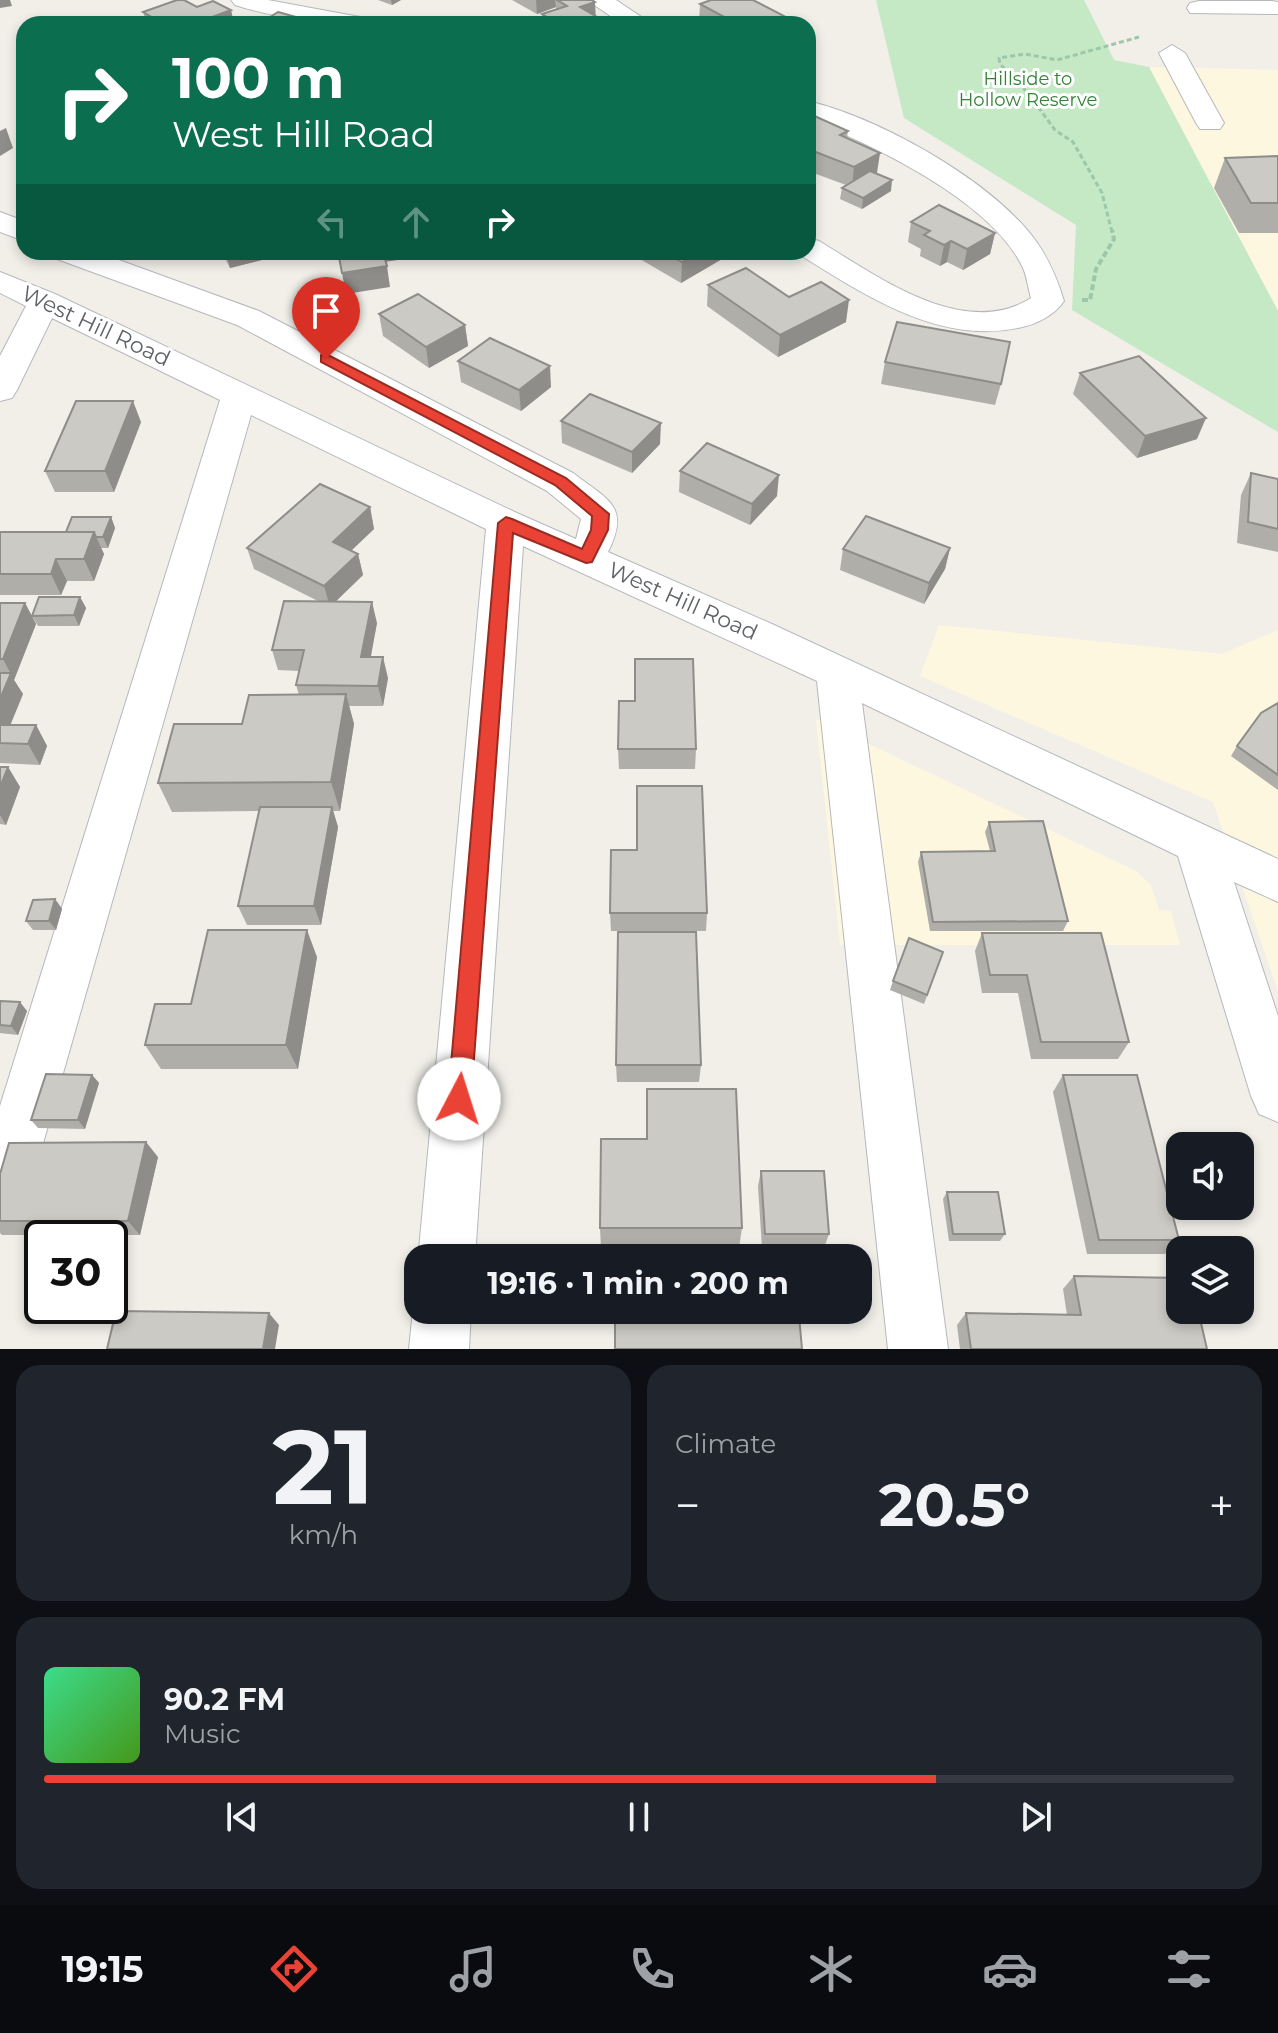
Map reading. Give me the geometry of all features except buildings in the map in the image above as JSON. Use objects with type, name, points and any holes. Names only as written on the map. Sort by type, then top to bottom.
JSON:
[{"type":"street","points":[[243,0],[310,16]]},
{"type":"street","points":[[599,0],[626,16]]},
{"type":"street","points":[[1199,8],[1272,8]]},
{"type":"street","points":[[1172,53],[1210,123]]},
{"type":"street","points":[[816,112],[912,155],[962,187],[1011,232],[1040,267],[1048,301],[1038,311],[1011,321],[978,322],[953,318],[893,298],[816,252]]},
{"type":"street","points":[[90,260],[248,318],[560,482],[600,514],[600,530],[586,557]]},
{"type":"street","name":"West Hill Road","points":[[0,281],[506,523],[837,673],[1278,881]]},
{"type":"street","points":[[0,390],[44,301]]},
{"type":"street","points":[[0,1196],[239,395]]},
{"type":"street","points":[[447,1244],[506,523]]},
{"type":"street","points":[[837,673],[918,1349]]},
{"type":"street","points":[[1197,841],[1278,1096]]},
{"type":"street","points":[[439,1349],[441,1324]]},
{"type":"path","points":[[1047,290],[1090,300],[1096,269],[1114,239],[1102,193],[1084,167],[1073,142],[1055,130],[1028,93],[1000,64],[999,58],[1025,54],[1057,60],[1139,37]]},
{"type":"shaded area","points":[[1149,67],[1278,70],[1278,311],[1247,252]]},
{"type":"shaded area","points":[[939,625],[1222,654],[1278,630],[1278,991],[1213,802],[920,676]]},
{"type":"shaded area","points":[[816,719],[1136,871],[1151,885],[1159,910],[1171,911],[1180,945],[840,945]]},
{"type":"green space","name":"Hillside to Hollow Reserve","points":[[876,0],[1084,0],[1114,60],[1149,67],[1278,311],[1278,432],[1072,310],[1076,225],[904,118]]},
{"type":"route","points":[[326,359],[560,482],[600,514],[600,530],[586,557],[506,523],[459,1099]]}]
